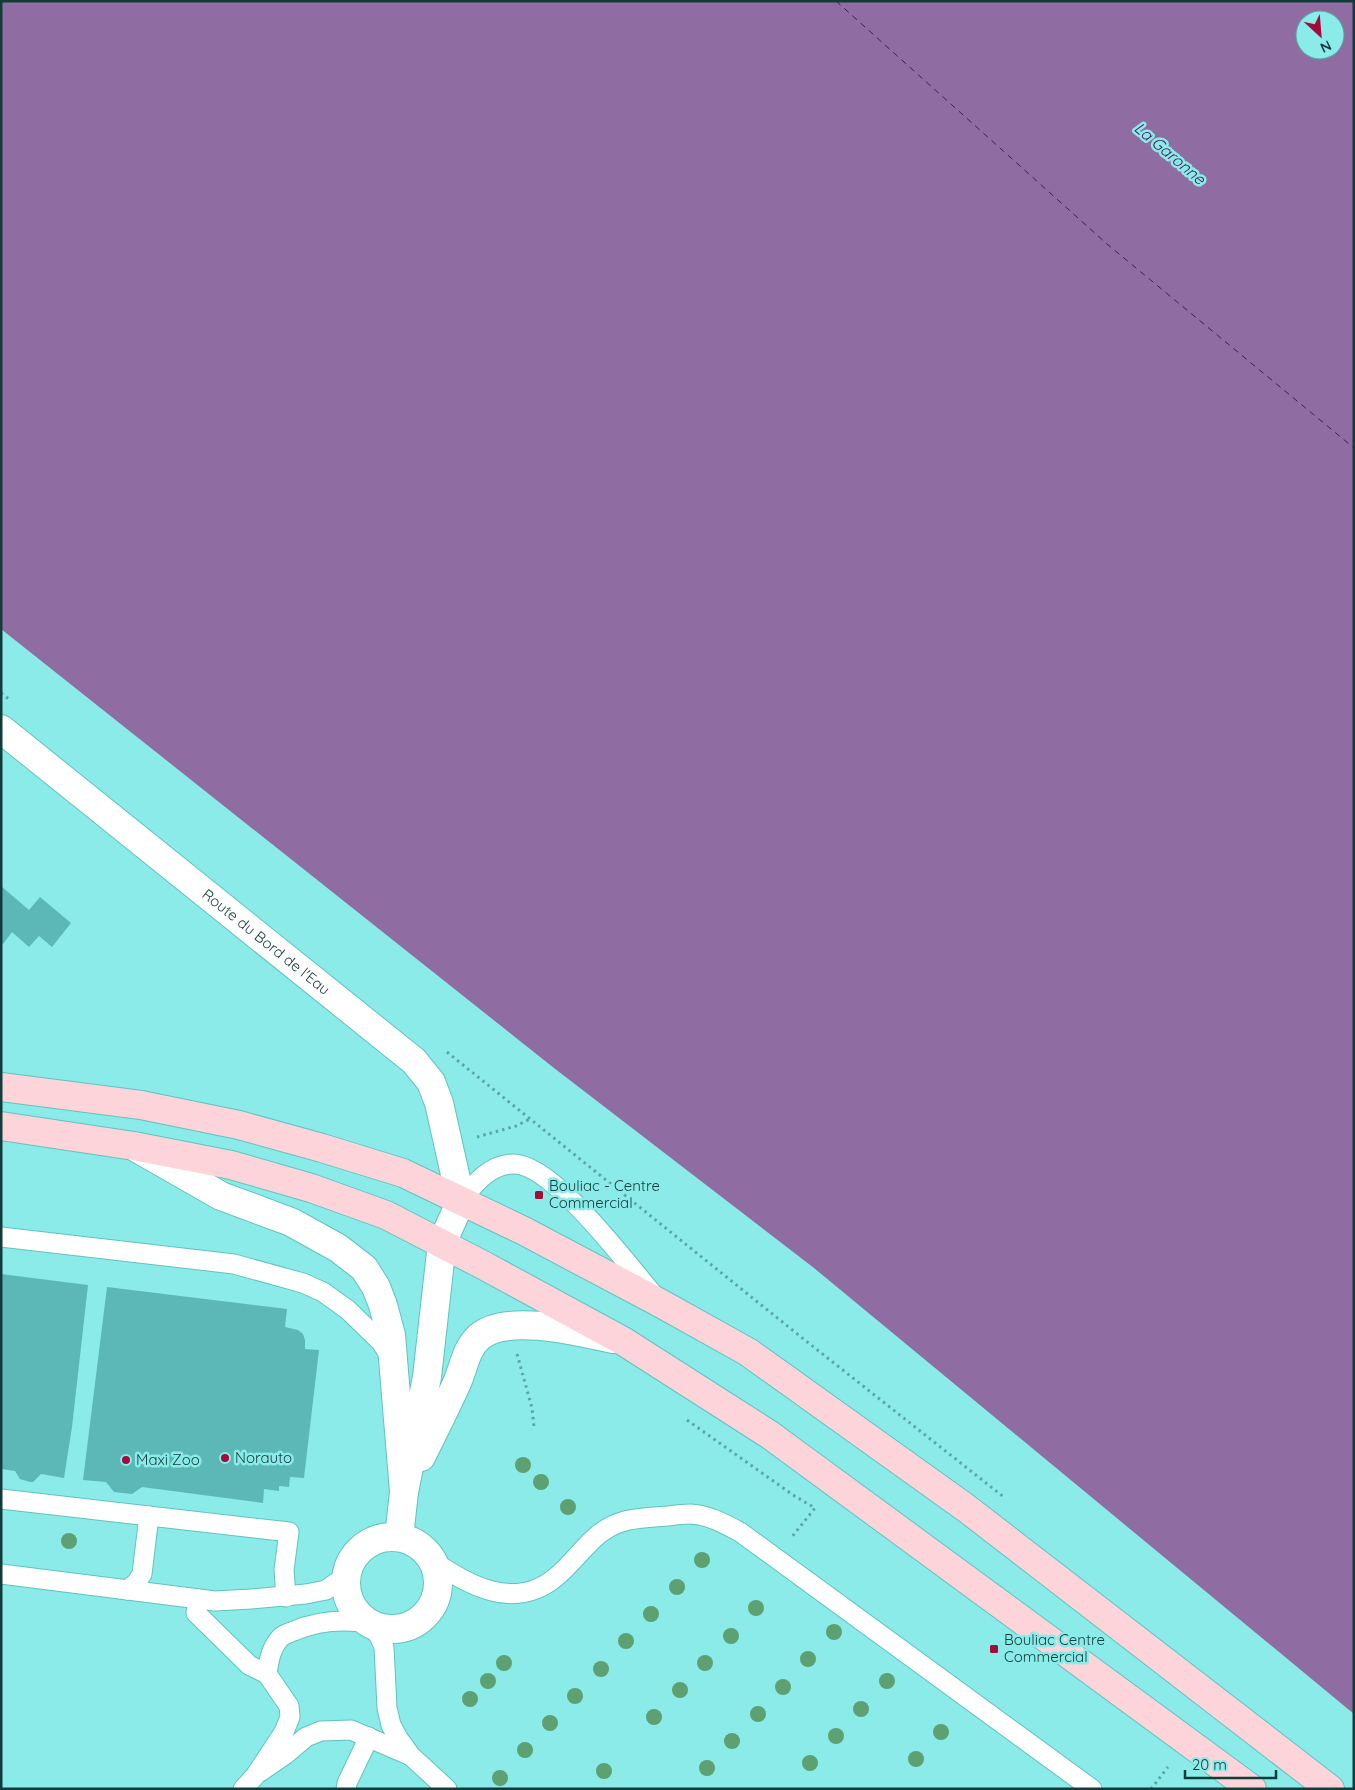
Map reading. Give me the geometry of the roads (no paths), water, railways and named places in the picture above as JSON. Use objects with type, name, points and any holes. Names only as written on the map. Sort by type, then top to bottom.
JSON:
[{"type":"main road","points":[[1,1087],[141,1105],[238,1125],[322,1148],[403,1173],[524,1231],[748,1352],[966,1508],[1330,1789]]},
{"type":"main road","points":[[1,1126],[134,1146],[231,1165],[311,1188],[386,1215],[442,1244],[623,1340],[770,1435],[1252,1789]]},
{"type":"street","name":"Route du Bord de l'Eau","points":[[1,729],[414,1061],[431,1082],[439,1103],[461,1201]]},
{"type":"street","points":[[134,1146],[220,1196],[291,1222],[338,1248],[364,1268],[376,1287],[391,1335],[404,1492]]},
{"type":"street","points":[[399,1538],[404,1492],[427,1377],[435,1290],[442,1244],[461,1201]]},
{"type":"street","points":[[404,1492],[457,1382],[468,1350],[480,1336],[495,1328],[510,1325],[555,1327],[623,1340]]},
{"type":"street","points":[[385,1538],[399,1538],[412,1541],[423,1549],[432,1560],[436,1573],[437,1588],[433,1602],[425,1614],[413,1624],[399,1628],[384,1628],[370,1623],[361,1617],[350,1603],[346,1586],[351,1561],[360,1550],[371,1542],[385,1538]]},
{"type":"lane","points":[[461,1201],[478,1179],[488,1172],[512,1164],[526,1165],[548,1179],[584,1212],[660,1303]]},
{"type":"lane","points":[[1,1237],[234,1264],[303,1284],[323,1292],[348,1310],[381,1342],[394,1364]]},
{"type":"lane","points":[[1,1499],[289,1532],[284,1570],[286,1597]]},
{"type":"lane","points":[[432,1560],[458,1578],[486,1590],[500,1594],[521,1593],[538,1588],[554,1579],[599,1534],[633,1518],[691,1514],[720,1521],[740,1532],[1092,1789]]},
{"type":"lane","points":[[126,1590],[136,1583],[142,1574],[149,1516]]},
{"type":"lane","points":[[1,1574],[215,1601],[286,1597],[326,1590],[347,1575]]},
{"type":"lane","points":[[198,1599],[196,1613],[249,1665],[267,1674],[289,1706],[290,1717],[284,1732],[249,1782]]},
{"type":"lane","points":[[267,1674],[273,1648],[282,1636],[304,1626],[334,1620],[354,1620],[370,1623],[379,1636],[384,1648],[387,1708],[391,1725],[411,1756],[447,1789]]},
{"type":"lane","points":[[249,1782],[306,1737],[321,1731],[351,1730],[411,1756]]},
{"type":"lane","points":[[346,1789],[347,1783],[369,1738]]},
{"type":"water","name":"La Garonne","points":[[1,1],[1354,1],[1354,1714],[814,1268],[554,1068],[1,629]]},
{"type":"place","name":"Bouliac - Centre Commercial","points":[[539,1195]]},
{"type":"place","name":"Norauto","points":[[225,1458]]},
{"type":"place","name":"Maxi Zoo","points":[[126,1460]]},
{"type":"place","name":"Bouliac Centre Commercial","points":[[994,1649]]}]
